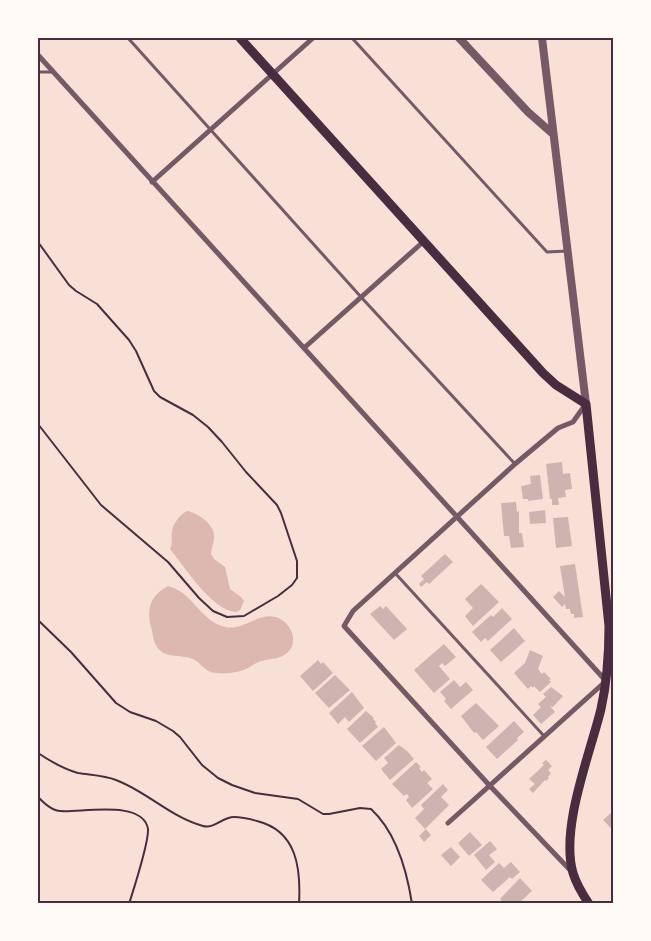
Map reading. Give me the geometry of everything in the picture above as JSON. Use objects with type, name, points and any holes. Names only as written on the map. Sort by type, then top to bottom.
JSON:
[{"type":"main road","points":[[240,38],[543,373],[556,385],[586,404],[609,626],[609,651],[601,708],[574,809],[571,852],[573,874],[589,904]]},
{"type":"street","points":[[152,182],[313,38]]},
{"type":"street","points":[[459,38],[528,112],[553,134]]},
{"type":"street","points":[[542,38],[586,404],[573,422],[558,428],[456,517],[353,612],[344,626],[573,874]]},
{"type":"street","points":[[38,55],[606,681],[448,823]]},
{"type":"street","points":[[304,348],[423,242]]},
{"type":"lane","points":[[128,38],[361,297],[515,464]]},
{"type":"lane","points":[[352,38],[547,252],[567,251]]},
{"type":"lane","points":[[38,72],[52,72]]},
{"type":"lane","points":[[395,573],[544,736]]},
{"type":"path","points":[[38,242],[69,285],[76,292],[97,304],[129,340],[154,391],[160,397],[193,414],[222,442],[246,472],[277,505],[297,561],[297,578],[292,585],[278,596],[244,616],[227,618],[213,611],[199,598],[168,562],[101,505],[38,424]]},
{"type":"path","points":[[38,620],[71,652],[116,703],[130,712],[156,721],[173,731],[202,765],[218,778],[232,785],[255,792],[298,799],[323,814],[360,808],[371,809],[394,840],[409,884],[412,904]]},
{"type":"path","points":[[38,753],[54,764],[77,772],[115,780],[202,826],[210,827],[225,818],[235,817],[267,824],[276,828],[286,839],[295,854],[298,872],[299,904]]},
{"type":"path","points":[[38,797],[52,809],[60,811],[84,809],[127,810],[146,823],[148,830],[130,904]]},
{"type":"shaded area","points":[[187,511],[201,517],[212,529],[214,538],[211,554],[214,559],[225,567],[230,589],[244,601],[240,610],[236,612],[227,610],[218,604],[191,577],[170,549],[174,525],[179,517]]},
{"type":"shaded area","points":[[168,586],[184,594],[209,619],[225,627],[232,628],[263,617],[276,617],[282,620],[290,629],[293,640],[292,646],[282,656],[260,661],[248,668],[230,673],[209,671],[193,659],[167,654],[159,649],[154,641],[149,614],[154,598]]},
{"type":"building","points":[[562,462],[563,474],[570,473],[572,489],[565,490],[566,497],[558,498],[559,505],[552,505],[546,464]]},
{"type":"building","points":[[540,475],[543,499],[528,501],[528,499],[523,499],[521,486],[531,484],[530,476]]},
{"type":"building","points":[[516,502],[517,512],[519,511],[519,533],[522,533],[524,547],[511,548],[509,536],[504,536],[501,503]]},
{"type":"building","points":[[545,510],[546,523],[530,524],[529,512]]},
{"type":"building","points":[[568,517],[572,546],[556,548],[553,518]]},
{"type":"building","points":[[445,554],[453,562],[429,584],[427,582],[421,587],[419,584],[424,579],[421,576]]},
{"type":"building","points":[[575,564],[583,617],[574,618],[574,614],[571,614],[570,609],[566,609],[565,604],[562,607],[553,597],[559,591],[565,597],[560,566]]},
{"type":"building","points":[[481,584],[499,602],[473,626],[465,616],[473,608],[465,599]]},
{"type":"building","points":[[380,606],[383,609],[386,606],[407,629],[394,640],[370,614]]},
{"type":"building","points":[[502,608],[512,619],[488,641],[485,638],[481,642],[472,632]]},
{"type":"building","points":[[514,628],[525,641],[501,662],[490,650]]},
{"type":"building","points":[[444,644],[456,657],[445,666],[442,663],[439,666],[450,679],[434,693],[414,670]]},
{"type":"building","points":[[530,650],[543,656],[538,669],[542,674],[544,672],[551,679],[549,680],[551,682],[540,692],[534,686],[528,689],[514,673],[525,663]]},
{"type":"building","points":[[318,660],[321,664],[323,662],[333,673],[313,691],[300,676]]},
{"type":"building","points":[[335,675],[350,690],[329,708],[315,693]]},
{"type":"building","points":[[454,680],[460,687],[466,682],[473,690],[451,709],[444,701],[446,699],[440,692]]},
{"type":"building","points":[[551,687],[563,696],[553,707],[550,706],[555,712],[541,724],[533,715],[541,707],[538,704],[546,697],[543,694]]},
{"type":"building","points":[[352,692],[364,708],[349,722],[345,717],[338,724],[329,713]]},
{"type":"building","points":[[476,703],[499,726],[483,740],[476,732],[474,733],[461,716]]},
{"type":"building","points":[[366,711],[374,718],[378,727],[360,743],[347,729]]},
{"type":"building","points":[[514,721],[524,732],[497,759],[486,747]]},
{"type":"building","points":[[384,727],[396,743],[376,761],[362,746]]},
{"type":"building","points":[[399,745],[414,759],[390,780],[381,769],[388,763],[384,758]]},
{"type":"building","points":[[546,760],[552,766],[548,770],[551,773],[549,778],[533,793],[529,789],[535,784],[529,779],[544,765],[542,763]]},
{"type":"building","points":[[416,762],[421,767],[419,768],[422,772],[424,770],[432,779],[427,783],[433,789],[412,808],[406,800],[409,797],[407,794],[404,796],[392,784]]},
{"type":"building","points":[[443,784],[448,790],[441,797],[449,805],[425,829],[415,818],[424,809],[421,805]]},
{"type":"building","points":[[612,812],[614,813],[614,831],[603,820]]},
{"type":"building","points":[[426,829],[431,835],[424,842],[419,836]]},
{"type":"building","points":[[470,832],[482,845],[469,856],[458,843]]},
{"type":"building","points":[[490,841],[497,849],[489,855],[495,862],[486,870],[474,855]]},
{"type":"building","points":[[451,847],[460,857],[451,866],[441,855]]},
{"type":"building","points":[[511,862],[520,872],[512,879],[510,877],[493,892],[481,880],[499,863],[504,868]]},
{"type":"building","points":[[520,878],[532,891],[518,904],[514,901],[512,904],[504,904],[500,899]]}]
